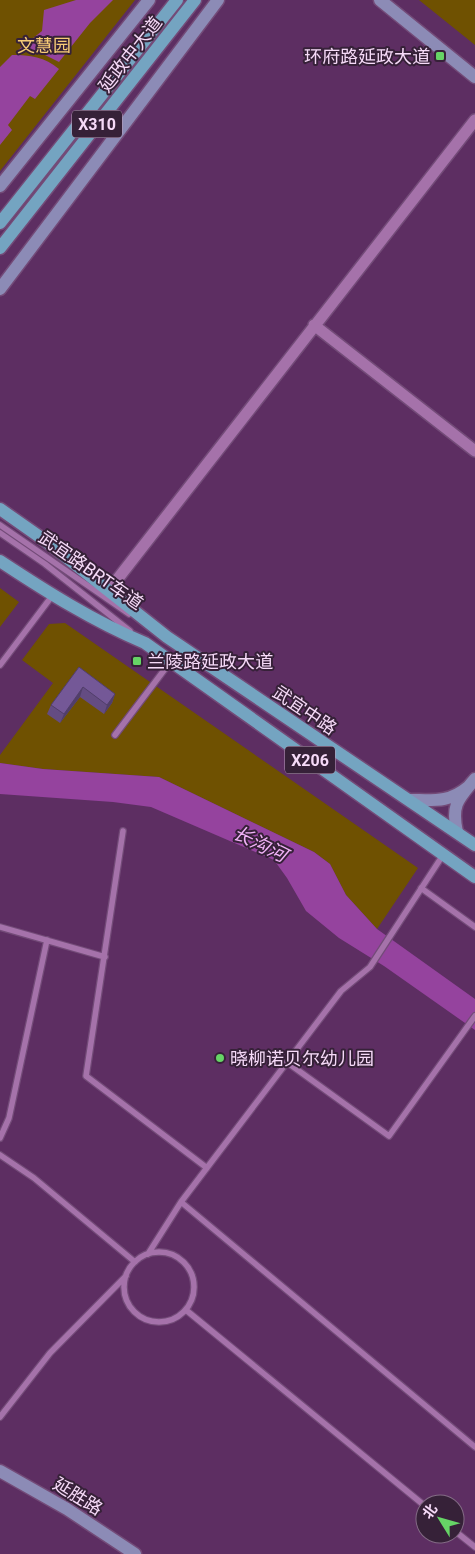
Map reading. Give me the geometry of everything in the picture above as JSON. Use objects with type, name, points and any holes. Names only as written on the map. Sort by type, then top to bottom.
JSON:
[{"type":"main road","name":"延政中大道","points":[[0,223],[177,0]]},
{"type":"main road","name":"延政中大道","points":[[0,248],[195,0]]},
{"type":"main road","name":"武宜中路","points":[[0,509],[47,542],[167,637],[475,845]]},
{"type":"main road","name":"X206","points":[[0,561],[52,596],[110,628],[145,643],[475,877]]},
{"type":"street","points":[[0,186],[149,0]]},
{"type":"street","points":[[0,289],[218,0]]},
{"type":"street","points":[[380,0],[475,76]]},
{"type":"street","points":[[108,590],[475,120]]},
{"type":"street","points":[[314,325],[475,451]]},
{"type":"street","points":[[410,800],[444,799],[458,796],[472,783]]},
{"type":"street","points":[[457,832],[454,817],[457,803],[472,783]]},
{"type":"street","name":"延胜路","points":[[0,1471],[67,1509],[135,1554]]},
{"type":"lane","name":"武宜路BRT车道","points":[[0,525],[143,624],[167,637]]},
{"type":"lane","name":"武宜路BRT车道","points":[[0,533],[45,564],[145,643]]},
{"type":"lane","points":[[0,665],[52,596]]},
{"type":"lane","points":[[115,735],[171,661]]},
{"type":"lane","points":[[123,831],[86,1076],[207,1168]]},
{"type":"lane","points":[[148,1254],[181,1202],[341,991],[370,967],[443,855]]},
{"type":"lane","points":[[421,888],[475,927]]},
{"type":"lane","points":[[0,927],[105,957]]},
{"type":"lane","points":[[0,1138],[9,1118],[47,940]]},
{"type":"lane","points":[[288,1062],[389,1136],[475,1016]]},
{"type":"lane","points":[[0,1155],[34,1178],[135,1262]]},
{"type":"lane","points":[[181,1202],[475,1447]]},
{"type":"lane","points":[[0,1417],[50,1353],[126,1276],[135,1262],[148,1254],[160,1252],[171,1254],[181,1259],[193,1278],[192,1300],[186,1310],[178,1317],[168,1321],[157,1322],[147,1320],[137,1315],[130,1307],[124,1287],[126,1276]]},
{"type":"lane","points":[[186,1310],[415,1498]]},
{"type":"lane","points":[[465,1540],[475,1548]]},
{"type":"green space","name":"文慧园","points":[[0,0],[135,0],[0,171]]},
{"type":"green space","points":[[419,0],[475,0],[475,45]]},
{"type":"green space","points":[[0,588],[19,602],[0,627]]},
{"type":"green space","points":[[65,623],[418,868],[377,929],[346,895],[330,864],[314,852],[159,777],[43,769],[0,763],[0,755],[53,683],[22,660],[49,624]]},
{"type":"water","points":[[76,0],[113,0],[90,23],[59,62],[39,52],[17,51],[42,31],[44,10]]},
{"type":"water","points":[[12,55],[37,58],[59,69],[35,99],[30,96],[8,125],[12,130],[0,145],[0,67]]},
{"type":"water","name":"长沟河","points":[[0,763],[43,769],[159,777],[314,852],[330,864],[346,895],[377,929],[475,999],[475,1030],[384,966],[339,938],[306,911],[274,860],[151,807],[113,802],[0,794]]},
{"type":"building","points":[[79,667],[115,694],[107,705],[83,687],[64,714],[51,705]]},
{"type":"place","name":"环府路延政大道","points":[[440,56]]},
{"type":"place","name":"兰陵路延政大道","points":[[137,661]]},
{"type":"place","name":"晓柳诺贝尔幼儿园","points":[[220,1058]]}]
